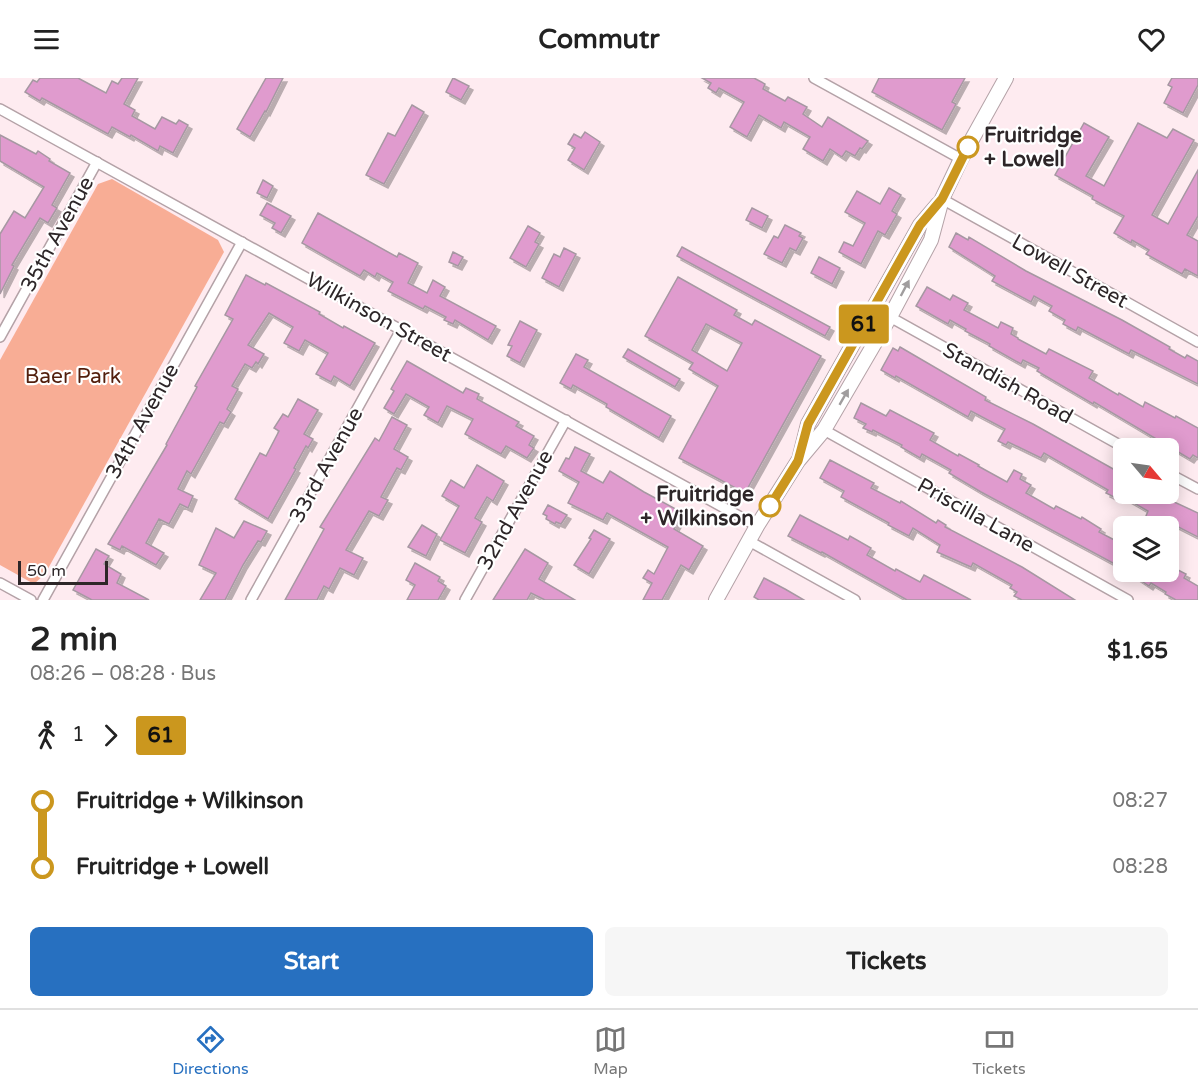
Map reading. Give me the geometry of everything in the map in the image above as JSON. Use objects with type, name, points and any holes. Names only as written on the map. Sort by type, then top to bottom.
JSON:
[{"type":"main road","points":[[716,600],[757,526],[798,461],[824,430],[890,317],[931,240],[942,199],[961,159],[1006,78]]},
{"type":"main road","points":[[798,461],[808,424],[920,225],[942,199]]},
{"type":"street","points":[[814,78],[961,159]]},
{"type":"street","name":"Wilkinson Street","points":[[0,109],[757,526]]},
{"type":"street","name":"35th Avenue","points":[[0,337],[97,162]]},
{"type":"street","name":"Lowell Street","points":[[942,199],[1198,342]]},
{"type":"street","name":"34th Avenue","points":[[43,600],[242,242]]},
{"type":"street","name":"Standish Road","points":[[890,317],[1113,441]]},
{"type":"street","name":"33rd Avenue","points":[[251,600],[401,330]]},
{"type":"street","name":"32nd Avenue","points":[[465,600],[566,420]]},
{"type":"street","name":"Priscilla Lane","points":[[824,430],[1128,600]]},
{"type":"street","points":[[1179,479],[1198,489]]},
{"type":"street","points":[[749,541],[855,600]]},
{"type":"street","points":[[0,583],[31,600]]},
{"type":"green space","name":"Baer Park","points":[[112,179],[218,240],[224,252],[45,574],[34,584],[0,565],[0,360],[98,184]]},
{"type":"building","points":[[40,78],[78,78],[106,93],[112,81],[118,84],[122,78],[138,78],[124,104],[135,110],[132,116],[155,129],[162,117],[176,124],[179,120],[188,125],[173,153],[160,146],[158,151],[112,127],[108,134],[42,98],[40,101],[25,92],[33,80],[37,82]]},
{"type":"building","points":[[266,78],[283,78],[250,137],[237,129]]},
{"type":"building","points":[[453,78],[469,86],[461,100],[446,92]]},
{"type":"building","points":[[702,78],[754,78],[765,84],[763,89],[785,101],[788,97],[807,107],[803,114],[822,127],[828,117],[868,141],[855,156],[846,151],[842,157],[830,149],[823,161],[803,149],[810,137],[784,122],[781,128],[759,115],[747,137],[730,127],[744,102],[719,88],[716,93],[708,88],[711,83]]},
{"type":"building","points":[[879,78],[965,78],[952,102],[956,104],[942,130],[872,92]]},
{"type":"building","points":[[1172,78],[1198,78],[1198,85],[1183,113],[1164,103],[1172,87],[1168,85]]},
{"type":"building","points":[[412,105],[424,112],[384,184],[366,175],[388,133],[395,136]]},
{"type":"building","points":[[1084,123],[1109,137],[1086,176],[1104,186],[1138,123],[1167,138],[1173,129],[1194,140],[1152,215],[1168,224],[1198,170],[1198,216],[1187,235],[1198,241],[1198,276],[1185,269],[1182,274],[1146,254],[1149,250],[1114,233],[1124,216],[1055,175]]},
{"type":"building","points":[[585,132],[600,142],[584,170],[568,160],[575,148],[568,144],[574,134],[581,138]]},
{"type":"building","points":[[0,135],[36,154],[38,151],[50,159],[49,161],[70,173],[52,205],[57,208],[48,223],[40,218],[12,265],[14,266],[0,294],[0,234],[14,211],[25,218],[44,187],[0,161]]},
{"type":"building","points":[[263,180],[273,186],[267,198],[257,193]]},
{"type":"building","points":[[889,188],[901,195],[892,211],[897,214],[885,235],[878,231],[861,264],[839,252],[844,242],[853,246],[865,223],[845,212],[857,191],[880,204]]},
{"type":"building","points":[[267,203],[291,216],[281,233],[272,228],[275,223],[260,215]]},
{"type":"building","points":[[752,208],[768,216],[762,228],[746,220]]},
{"type":"building","points":[[318,213],[397,257],[399,253],[418,263],[408,283],[427,293],[433,280],[445,287],[440,296],[496,326],[488,340],[455,320],[453,324],[444,320],[446,317],[425,306],[423,309],[388,291],[393,282],[377,273],[375,277],[364,270],[360,276],[302,243]]},
{"type":"building","points":[[785,225],[801,233],[799,236],[803,238],[796,251],[790,248],[782,263],[764,254],[774,236],[778,238]]},
{"type":"building","points":[[528,226],[540,233],[535,242],[539,244],[526,267],[510,258]]},
{"type":"building","points":[[956,233],[968,240],[969,237],[1026,271],[1122,320],[1185,358],[1187,355],[1198,361],[1198,384],[1131,350],[1129,354],[1078,327],[1076,331],[1063,324],[1065,320],[1049,311],[1052,306],[1034,296],[1031,302],[992,281],[995,276],[949,247]]},
{"type":"building","points":[[682,247],[830,327],[825,336],[677,256]]},
{"type":"building","points":[[564,248],[576,254],[559,287],[542,278],[554,254],[560,257]]},
{"type":"building","points":[[453,252],[463,257],[458,266],[449,262]]},
{"type":"building","points":[[819,257],[840,268],[832,284],[811,273]]},
{"type":"building","points":[[246,275],[265,285],[266,283],[320,312],[319,314],[343,328],[344,326],[375,343],[350,386],[334,376],[331,382],[316,374],[328,353],[305,340],[299,351],[284,343],[293,327],[269,313],[248,345],[264,354],[258,364],[256,362],[252,368],[245,364],[232,386],[238,389],[227,409],[231,412],[224,424],[220,422],[191,474],[187,471],[178,489],[193,496],[188,508],[180,504],[169,524],[159,519],[146,543],[164,553],[156,565],[122,546],[120,550],[108,544],[167,445],[197,387],[195,386],[233,319],[225,315]]},
{"type":"building","points":[[678,277],[737,310],[734,315],[752,325],[755,320],[821,356],[745,493],[679,458],[718,386],[689,369],[693,363],[645,336]],"holes":[[[706,324],[742,343],[727,371],[692,350]]]},
{"type":"building","points":[[927,287],[950,300],[953,295],[968,303],[964,310],[998,328],[1001,322],[1013,328],[1011,334],[1018,339],[1046,354],[1049,349],[1093,371],[1089,378],[1118,395],[1119,393],[1143,407],[1145,402],[1198,428],[1198,458],[1193,455],[1190,459],[1179,452],[1179,438],[1155,438],[1037,371],[1039,368],[1023,360],[1021,364],[950,320],[948,324],[916,306]]},
{"type":"building","points":[[520,321],[537,330],[520,363],[507,356],[512,346],[508,345]]},
{"type":"building","points":[[900,347],[986,397],[985,400],[1113,469],[1113,496],[1106,493],[1108,490],[1044,453],[1041,458],[1008,442],[1006,445],[998,441],[1005,429],[971,411],[968,417],[896,376],[895,378],[881,370],[893,348],[898,351]]},
{"type":"building","points":[[628,349],[680,379],[675,387],[623,357]]},
{"type":"building","points":[[576,354],[588,360],[584,367],[671,416],[659,438],[573,385],[571,389],[560,383]]},
{"type":"building","points":[[407,361],[463,393],[466,388],[479,394],[477,399],[519,422],[516,426],[534,436],[529,445],[534,448],[527,458],[506,446],[501,454],[465,434],[473,419],[447,406],[438,423],[424,415],[429,407],[406,394],[394,414],[384,408],[394,391],[391,389]]},
{"type":"building","points":[[298,399],[318,410],[304,434],[313,439],[308,448],[306,446],[268,519],[235,499],[260,453],[266,456],[279,431],[274,428],[283,414],[288,417]]},
{"type":"building","points":[[861,403],[886,416],[890,410],[934,433],[930,440],[1007,482],[1014,470],[1022,474],[1020,479],[1031,485],[1026,493],[1054,509],[1056,506],[1081,519],[1082,517],[1101,529],[1099,532],[1113,539],[1113,563],[981,492],[949,473],[951,470],[922,454],[920,458],[901,447],[902,445],[873,430],[872,432],[863,428],[866,424],[854,418]]},
{"type":"building","points":[[392,417],[407,425],[394,449],[408,457],[401,470],[397,468],[381,497],[388,500],[379,516],[369,511],[346,550],[363,558],[354,575],[340,568],[329,589],[324,586],[317,600],[285,600],[324,529],[320,527],[375,438],[379,441]]},
{"type":"building","points":[[575,447],[590,454],[581,471],[603,483],[610,471],[683,513],[674,529],[703,546],[689,570],[681,565],[662,600],[643,600],[652,583],[643,578],[648,570],[654,574],[668,547],[607,513],[603,520],[568,503],[579,482],[559,471]]},
{"type":"building","points":[[830,460],[874,483],[871,488],[900,503],[901,501],[936,523],[938,520],[946,525],[945,527],[1022,567],[1075,600],[1022,600],[1014,596],[1017,592],[1010,588],[1012,585],[973,563],[971,567],[937,552],[940,545],[913,528],[909,536],[888,525],[889,523],[841,497],[844,491],[820,478]]},
{"type":"building","points":[[477,465],[504,481],[493,501],[487,497],[475,518],[482,522],[465,553],[440,540],[459,506],[442,496],[451,480],[464,488]]},
{"type":"building","points":[[1136,504],[1179,504],[1198,513],[1198,537],[1179,527],[1179,516],[1146,516],[1148,511]]},
{"type":"building","points":[[548,505],[567,515],[561,524],[556,522],[555,524],[546,519],[547,516],[543,514]]},
{"type":"building","points":[[800,515],[848,540],[850,536],[871,548],[867,555],[895,571],[896,569],[920,582],[924,575],[971,600],[907,600],[822,552],[788,536]]},
{"type":"building","points":[[244,521],[267,531],[243,565],[225,600],[200,600],[216,573],[199,565],[216,528],[234,538]]},
{"type":"building","points":[[422,525],[437,534],[426,556],[408,547]]},
{"type":"building","points":[[594,530],[610,539],[589,574],[574,565],[591,539],[589,538]]},
{"type":"building","points":[[96,549],[109,556],[104,564],[121,574],[117,583],[149,600],[92,600],[73,590]]},
{"type":"building","points":[[525,549],[548,563],[539,579],[575,600],[545,600],[531,593],[527,600],[493,600]]},
{"type":"building","points":[[415,563],[440,577],[438,581],[446,586],[438,600],[407,600],[415,585],[406,580]]},
{"type":"building","points":[[1179,570],[1186,574],[1184,578],[1198,586],[1198,600],[1176,600],[1151,583],[1149,586],[1143,582],[1179,582]]},
{"type":"building","points":[[764,578],[804,600],[759,600],[754,597]]},
{"type":"bus line","name":"61","points":[[770,506],[798,461],[808,424],[920,225],[942,199],[968,147]]},
{"type":"place","name":"Fruitridge + Lowell","points":[[968,147]]},
{"type":"place","name":"Fruitridge + Wilkinson","points":[[770,506]]}]
